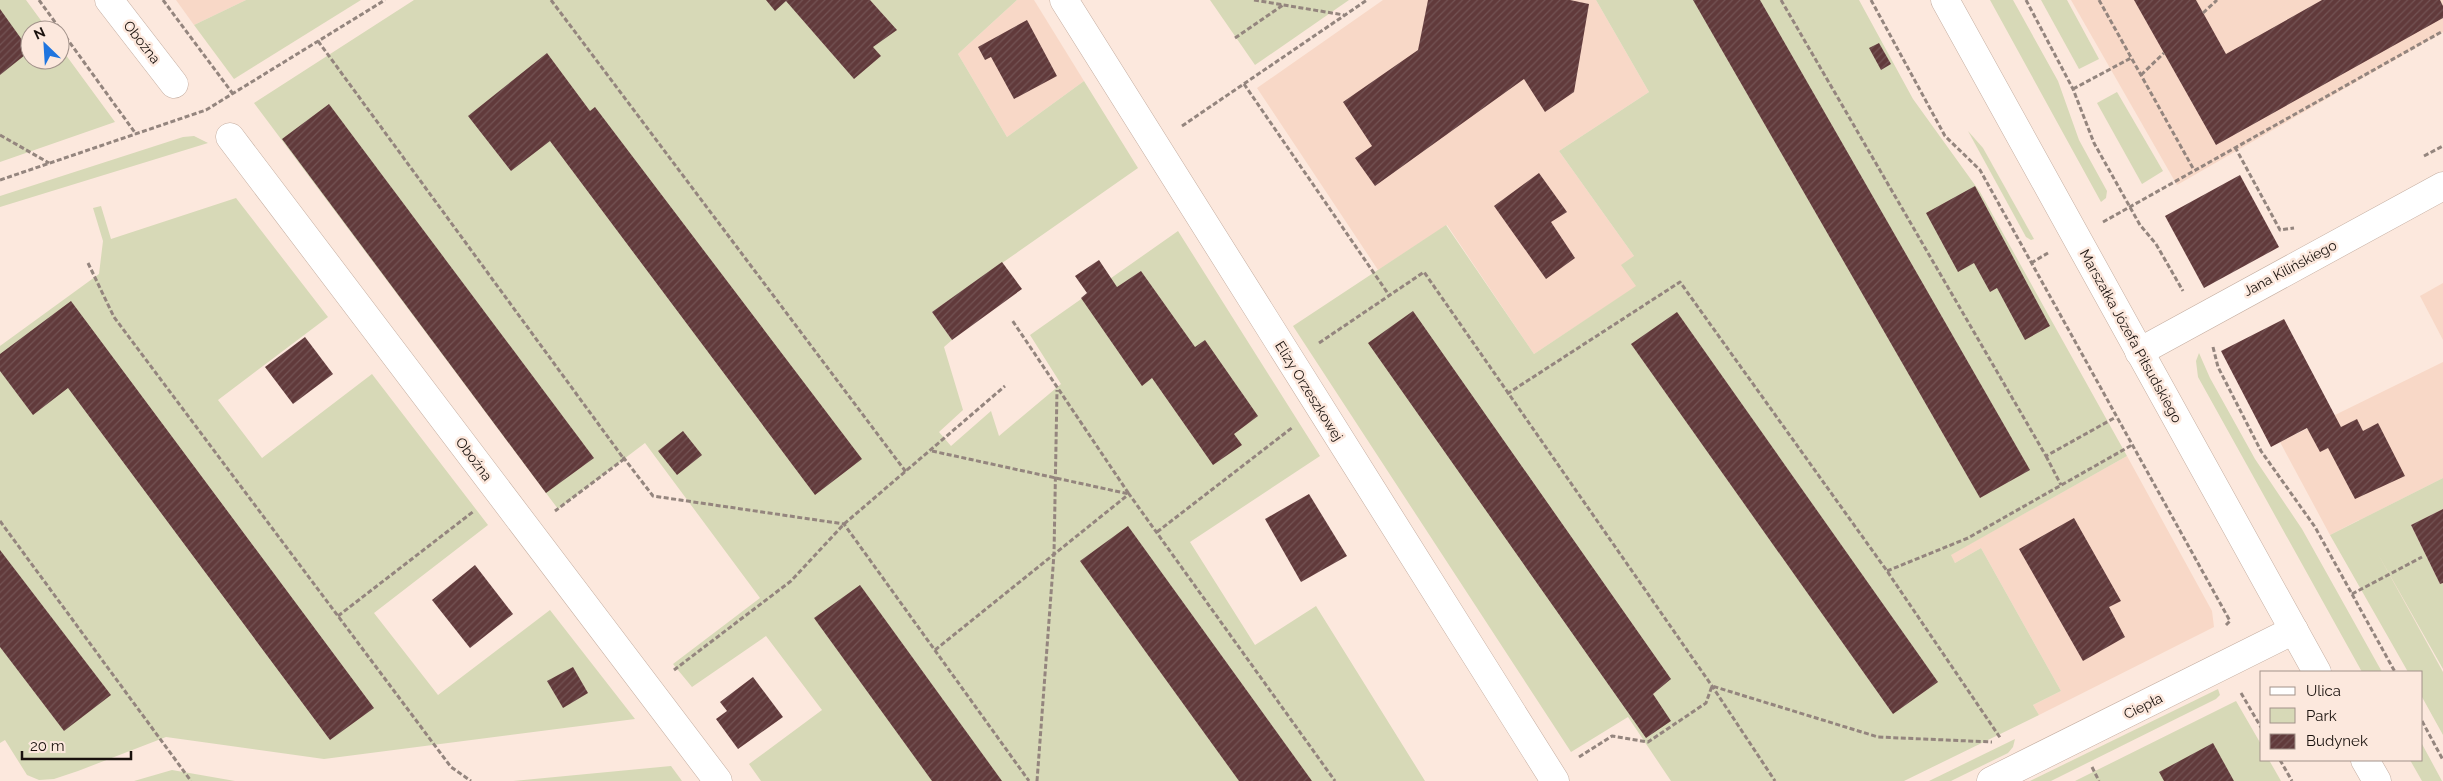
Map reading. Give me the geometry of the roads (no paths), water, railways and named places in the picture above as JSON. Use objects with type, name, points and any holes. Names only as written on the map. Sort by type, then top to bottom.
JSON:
[{"type":"street","name":"Oboźna","points":[[109,0],[174,84]]},
{"type":"street","name":"Elizy Orzeszkowej","points":[[1064,0],[1553,778]]},
{"type":"street","name":"Marszałka Józefa Piłsudskiego","points":[[1946,0],[2316,671]]},
{"type":"street","name":"Oboźna","points":[[230,136],[718,781]]},
{"type":"street","name":"Jana Kilińskiego","points":[[2139,352],[2443,186]]},
{"type":"street","name":"Ciepła","points":[[1991,781],[2294,630]]},
{"type":"street","points":[[2366,761],[2377,781]]}]
